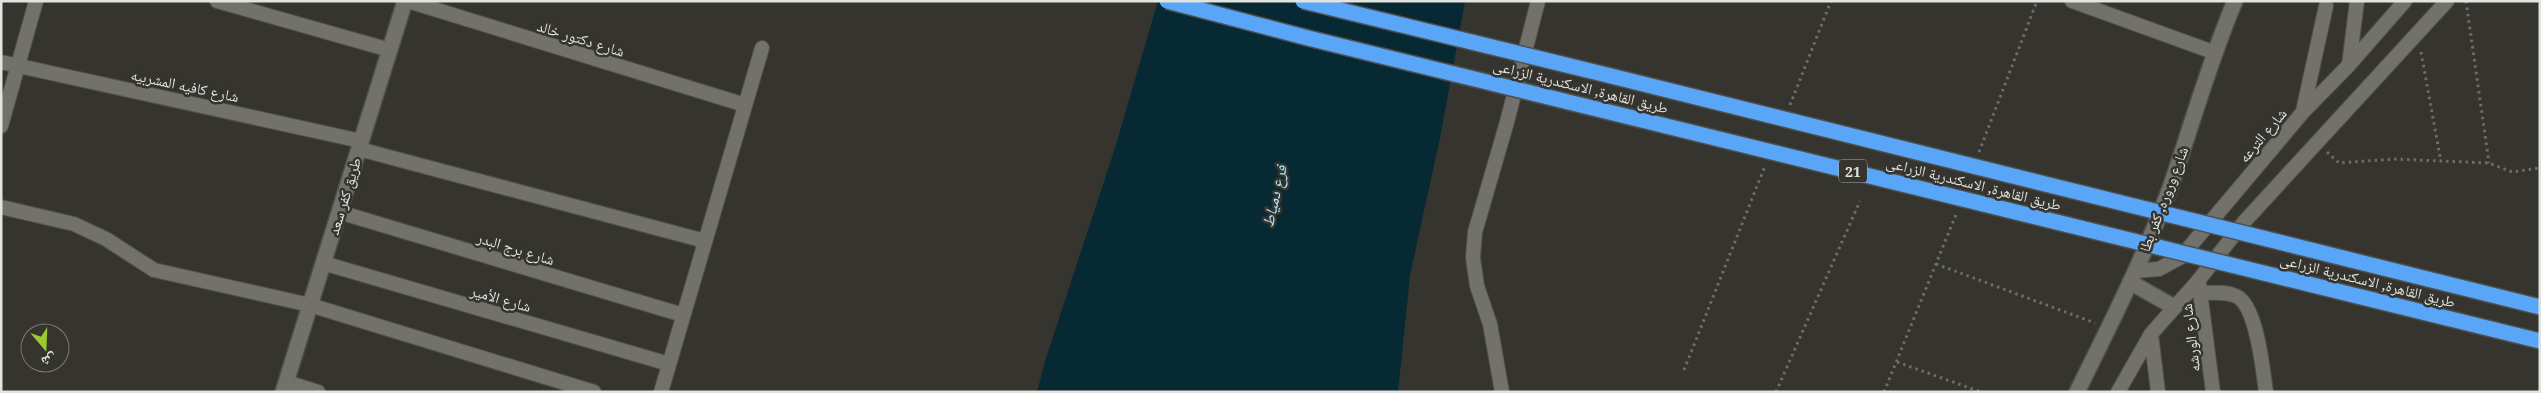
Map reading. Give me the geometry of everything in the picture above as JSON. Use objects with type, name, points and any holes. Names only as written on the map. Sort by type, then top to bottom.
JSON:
[{"type":"highway","name":"طريق القاهرة, الاسكندرية الزراعى","points":[[1167,1],[1308,38],[2540,341]]},
{"type":"highway","name":"طريق القاهرة, الاسكندرية الزراعى","points":[[1303,1],[1617,77],[2540,307]]},
{"type":"street","points":[[1,126],[36,1]]},
{"type":"street","points":[[217,1],[390,50]]},
{"type":"street","name":"طريق كفر سعد","points":[[285,387],[406,1]]},
{"type":"street","name":"شارع دكتور خالد","points":[[406,1],[745,105]]},
{"type":"street","points":[[1502,392],[1490,324],[1477,286],[1473,258],[1474,232],[1507,122],[1538,1]]},
{"type":"street","points":[[2072,1],[2213,52]]},
{"type":"street","name":"شارع وروره, كفر بطا","points":[[2077,392],[2109,328],[2170,188],[2213,52],[2235,1]]},
{"type":"street","points":[[2349,65],[2357,1]]},
{"type":"street","name":"شارع الترعه","points":[[2132,277],[2159,269],[2181,257],[2303,112],[2349,65],[2405,1]]},
{"type":"street","points":[[2118,392],[2151,334],[2174,307],[2200,287],[2244,222],[2447,1]]},
{"type":"street","points":[[2303,112],[2326,6]]},
{"type":"street","points":[[661,392],[762,48]]},
{"type":"street","name":"شارع كافيه المشربيه","points":[[1,62],[360,145],[705,242]]},
{"type":"street","points":[[1,207],[74,224],[106,239],[154,270],[310,305],[594,392]]},
{"type":"street","name":"شارع برج البدر","points":[[339,212],[684,315]]},
{"type":"street","name":"شارع الأمير","points":[[323,263],[669,364]]},
{"type":"street","points":[[2132,277],[2174,307]]},
{"type":"street","points":[[2200,287],[2237,296],[2248,309],[2260,356],[2266,392]]},
{"type":"street","name":"شارع الورشه","points":[[2200,287],[2213,392]]},
{"type":"street","points":[[2151,334],[2158,392]]},
{"type":"street","points":[[285,387],[318,392]]},
{"type":"path","points":[[1787,112],[1831,1]]},
{"type":"path","points":[[1978,156],[2037,1]]},
{"type":"path","points":[[2466,1],[2489,163]]},
{"type":"path","points":[[2417,32],[2441,162]]},
{"type":"path","points":[[2317,142],[2339,163],[2393,159],[2489,163],[2512,172],[2540,168]]},
{"type":"path","points":[[1684,370],[1768,158]]},
{"type":"path","points":[[1776,392],[1860,201]]},
{"type":"path","points":[[1884,392],[1957,210]]},
{"type":"path","points":[[1936,264],[2109,328]]},
{"type":"path","points":[[1897,362],[1981,392]]},
{"type":"water","name":"فرع دمياط","points":[[1158,1],[1465,1],[1441,133],[1410,275],[1398,392],[1037,392],[1046,358],[1115,148]]}]
